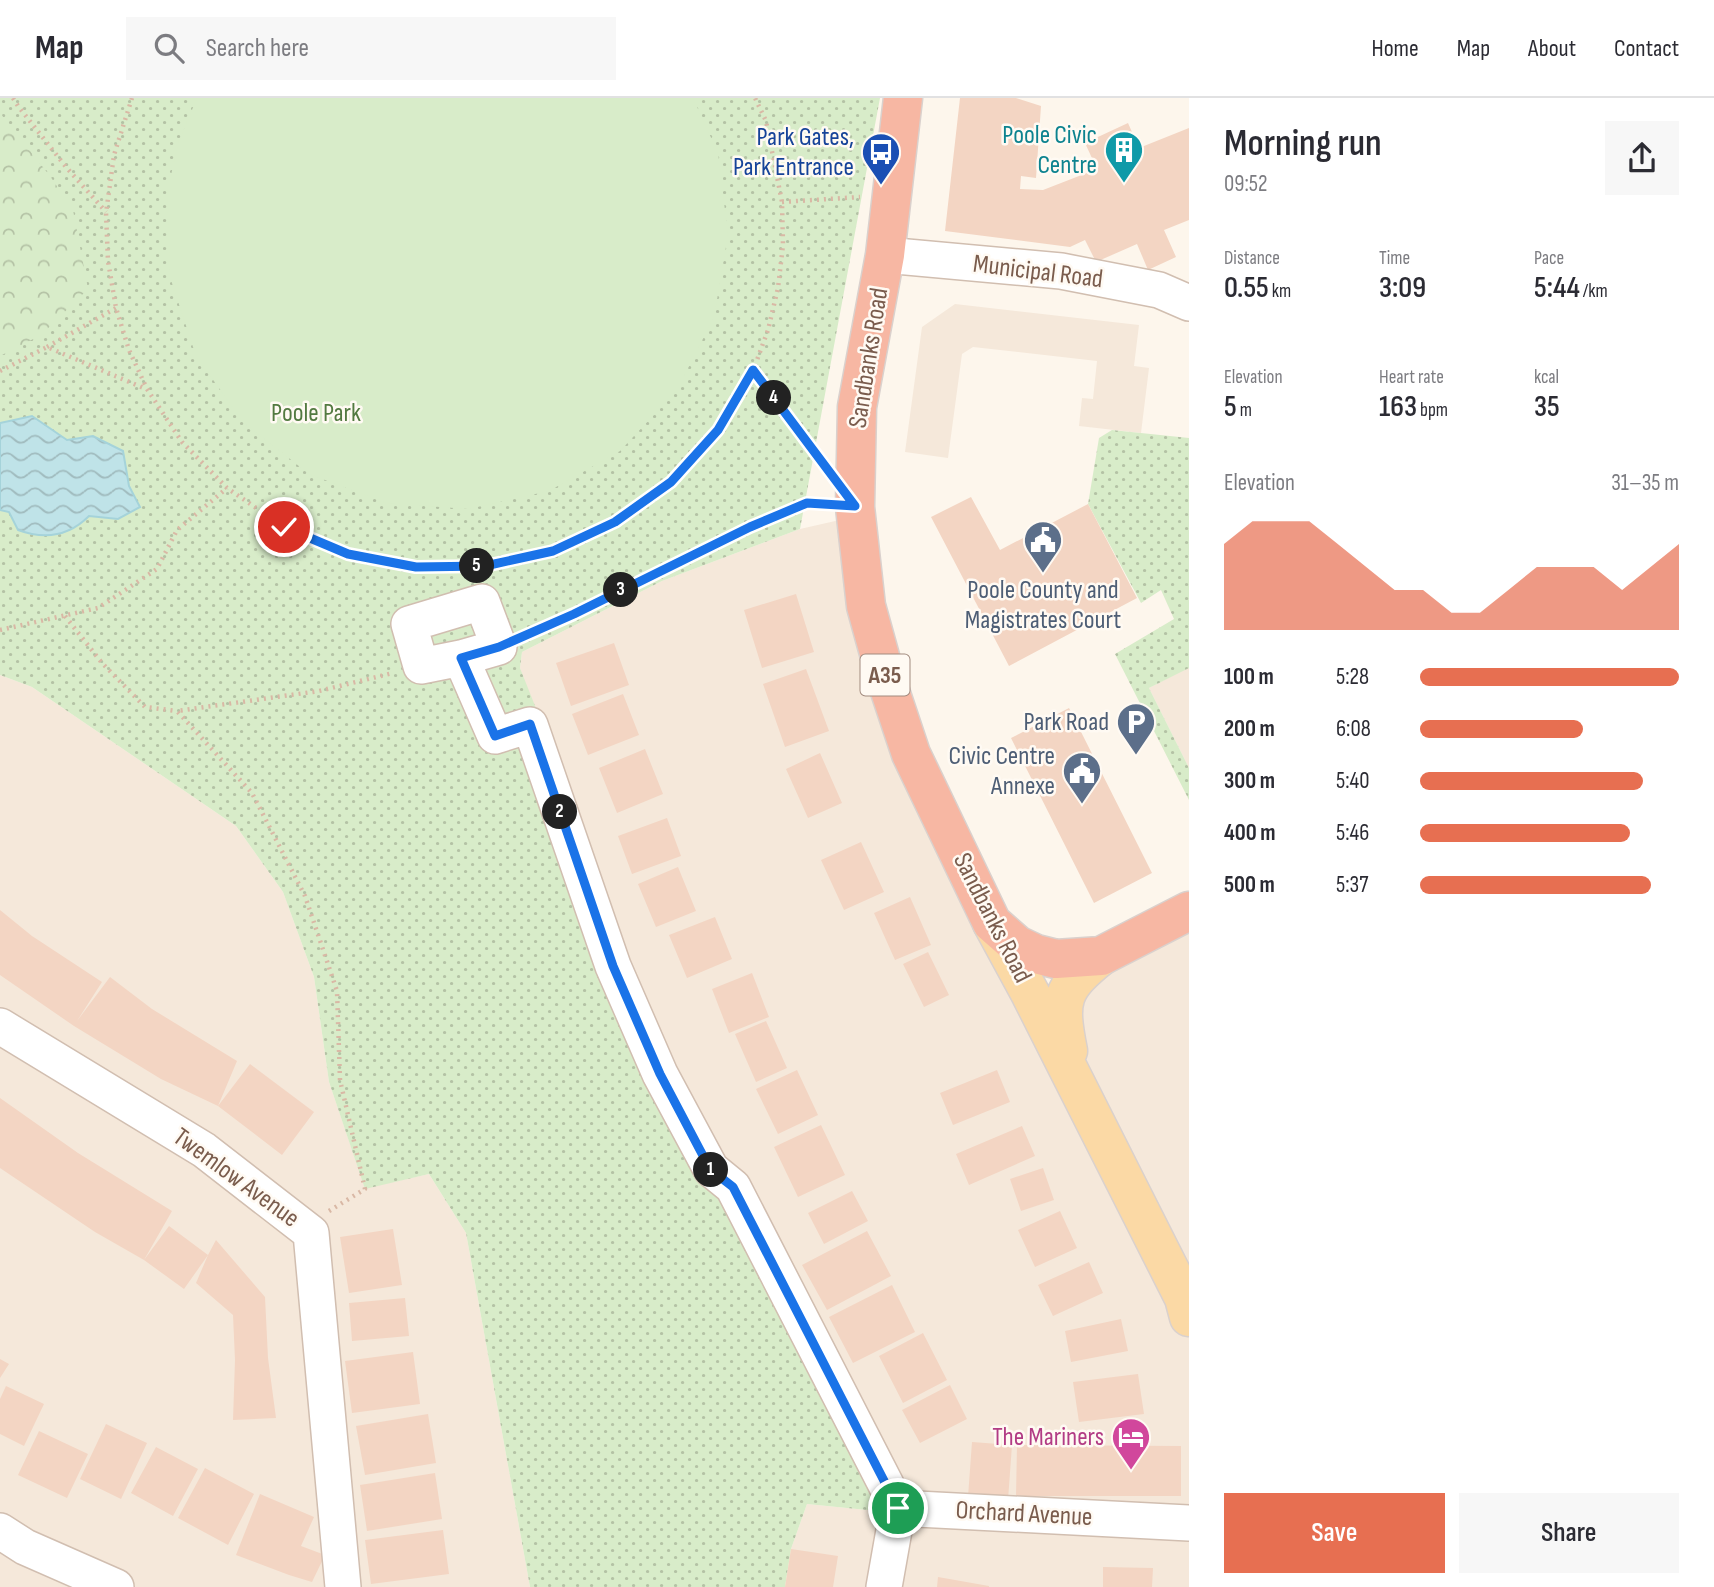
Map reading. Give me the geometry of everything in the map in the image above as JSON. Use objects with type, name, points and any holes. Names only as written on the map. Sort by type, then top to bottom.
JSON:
[{"type":"highway","name":"Sandbanks Road","points":[[903,98],[885,255],[857,407],[855,506],[866,607],[887,681],[911,754],[992,923]]},
{"type":"highway","name":"A35","points":[[992,923],[1017,945],[1056,959],[1101,956],[1189,911]]},
{"type":"main road","name":"Sandbanks Road","points":[[992,923],[1184,1298],[1189,1317]]},
{"type":"main road","name":"Sandbanks Road","points":[[1073,1077],[1065,1036],[1065,993],[1080,973],[1101,956]]},
{"type":"street","name":"Municipal Road","points":[[885,255],[1061,271],[1159,290],[1189,303]]},
{"type":"street","points":[[482,602],[499,647],[421,666],[409,624],[482,602]]},
{"type":"street","points":[[461,658],[495,736],[530,724],[613,966],[660,1074],[710,1169],[733,1187],[898,1508],[884,1587]]},
{"type":"street","name":"Twemlow Avenue","points":[[0,1026],[204,1150],[311,1233],[343,1587]]},
{"type":"street","name":"Orchard Avenue","points":[[898,1508],[1189,1522]]},
{"type":"street","points":[[0,1531],[25,1547],[116,1587]]},
{"type":"path","points":[[13,98],[66,167],[106,213]]},
{"type":"path","points":[[132,98],[114,155],[106,213],[108,261],[116,308],[129,350],[147,389],[182,442],[227,488],[284,527],[348,554],[416,567],[485,566],[553,551],[615,522],[671,482],[718,430],[753,370],[768,330],[778,288],[783,245],[782,202],[766,121],[755,98]]},
{"type":"path","points":[[782,202],[859,197]]},
{"type":"path","points":[[0,371],[116,308]]},
{"type":"path","points":[[47,347],[147,389]]},
{"type":"path","points":[[753,370],[824,465]]},
{"type":"path","points":[[0,630],[98,608],[157,569],[177,530],[227,488]]},
{"type":"path","points":[[499,647],[574,614],[750,527],[807,503],[855,506]]},
{"type":"path","points":[[65,616],[102,663],[145,707],[177,711],[238,704],[319,691],[421,666]]},
{"type":"path","points":[[177,711],[252,793],[305,896],[337,991],[340,1080],[365,1189],[332,1208],[311,1233]]},
{"type":"shaded area","points":[[955,304],[1139,325],[1134,366],[1149,368],[1141,433],[1079,426],[1082,398],[1093,399],[1097,361],[973,347],[962,354],[948,458],[905,452],[922,327]]},
{"type":"shaded area","points":[[844,519],[866,607],[1071,1074],[1064,994],[1189,911],[1189,1587],[785,1587],[791,1549],[807,1504],[867,1510],[660,1074],[520,668],[522,652],[662,581],[800,529]]},
{"type":"shaded area","points":[[1189,667],[1189,768],[1149,688]]},
{"type":"shaded area","points":[[0,675],[32,687],[236,826],[283,892],[314,977],[329,1082],[365,1188],[429,1174],[466,1233],[530,1587],[0,1587]]},
{"type":"green space","name":"Poole Park","points":[[0,98],[880,98],[800,529],[662,581],[522,652],[520,668],[541,721],[613,966],[898,1508],[867,1510],[807,1504],[791,1549],[785,1587],[530,1587],[466,1233],[429,1174],[365,1189],[329,1082],[314,977],[283,892],[236,826],[32,687],[0,675]]},
{"type":"green space","points":[[197,98],[693,98],[718,153],[728,235],[714,317],[677,390],[620,451],[549,491],[468,509],[386,503],[309,474],[244,423],[196,356],[170,277],[167,194],[178,143]]},
{"type":"green space","points":[[0,111],[73,210],[88,289],[41,335],[0,356]]},
{"type":"green space","points":[[1112,430],[1189,438],[1189,668],[1149,688],[1189,768],[1189,800],[1115,654],[1174,619],[1161,590],[1141,603],[1088,504],[1099,438]]},
{"type":"water","points":[[32,416],[67,440],[93,436],[123,451],[129,486],[140,507],[118,519],[89,516],[73,528],[56,534],[38,535],[18,530],[9,512],[0,510],[0,423]]},
{"type":"building","name":"Poole Civic Centre","points":[[960,98],[1016,98],[1041,106],[1036,178],[1021,176],[1020,189],[1043,190],[1097,169],[1085,143],[1128,123],[1139,148],[1189,128],[1189,220],[1164,230],[1176,257],[1148,270],[1137,244],[1096,262],[1085,240],[1070,247],[945,231]]},
{"type":"building","name":"Poole County and Magistrates Court","points":[[971,497],[1000,550],[1088,504],[1137,598],[1009,666],[931,517]]},
{"type":"building","points":[[796,594],[814,652],[762,668],[744,610]]},
{"type":"building","points":[[614,643],[629,685],[571,706],[556,663]]},
{"type":"building","points":[[806,669],[829,731],[785,747],[763,684]]},
{"type":"building","points":[[623,694],[639,735],[588,755],[572,714]]},
{"type":"building","name":"Civic Centre Annexe","points":[[1069,708],[1152,873],[1094,903],[1011,738]]},
{"type":"building","points":[[645,749],[663,794],[617,813],[599,768]]},
{"type":"building","points":[[820,753],[842,803],[808,818],[786,769]]},
{"type":"building","points":[[667,818],[681,856],[632,874],[618,836]]},
{"type":"building","points":[[861,842],[884,892],[844,910],[821,860]]},
{"type":"building","points":[[678,867],[696,911],[656,927],[638,884]]},
{"type":"building","points":[[910,897],[931,945],[895,960],[874,913]]},
{"type":"building","points":[[0,910],[32,936],[102,982],[77,1021],[110,977],[152,1009],[237,1061],[218,1106],[161,1079],[74,1026],[0,975]]},
{"type":"building","points":[[715,917],[732,959],[687,978],[669,935]]},
{"type":"building","points":[[928,952],[949,995],[924,1007],[903,964]]},
{"type":"building","points":[[752,973],[769,1017],[729,1033],[712,989]]},
{"type":"building","points":[[766,1021],[787,1068],[756,1082],[735,1034]]},
{"type":"building","points":[[250,1064],[314,1112],[282,1155],[218,1106]]},
{"type":"building","points":[[797,1070],[818,1115],[778,1134],[756,1089]]},
{"type":"building","points":[[997,1070],[1010,1102],[953,1125],[940,1093]]},
{"type":"building","points":[[0,1098],[78,1153],[172,1211],[144,1260],[95,1232],[0,1168]]},
{"type":"building","points":[[821,1125],[845,1175],[798,1197],[774,1147]]},
{"type":"building","points":[[1022,1126],[1035,1156],[969,1185],[956,1154]]},
{"type":"building","points":[[1043,1168],[1054,1200],[1021,1211],[1010,1179]]},
{"type":"building","points":[[852,1191],[868,1221],[824,1244],[808,1213]]},
{"type":"building","points":[[1060,1211],[1077,1248],[1035,1267],[1018,1230]]},
{"type":"building","points":[[169,1226],[208,1255],[184,1289],[144,1260]]},
{"type":"building","points":[[393,1229],[402,1285],[349,1293],[340,1237]]},
{"type":"building","points":[[867,1231],[891,1276],[827,1310],[802,1265]]},
{"type":"building","points":[[216,1240],[265,1297],[268,1358],[276,1418],[233,1420],[233,1315],[196,1283]]},
{"type":"building","points":[[1089,1262],[1103,1293],[1053,1316],[1038,1285]]},
{"type":"building","points":[[892,1285],[915,1332],[853,1363],[829,1317]]},
{"type":"building","points":[[405,1298],[409,1336],[352,1341],[349,1303]]},
{"type":"building","points":[[1121,1319],[1128,1351],[1071,1362],[1065,1331]]},
{"type":"building","points":[[923,1333],[947,1380],[903,1403],[879,1356]]},
{"type":"building","points":[[413,1352],[420,1404],[352,1413],[345,1361]]},
{"type":"building","points":[[0,1359],[9,1364],[0,1378]]},
{"type":"building","points":[[1138,1374],[1144,1414],[1079,1422],[1073,1382]]},
{"type":"building","points":[[950,1385],[967,1419],[920,1443],[902,1410]]},
{"type":"building","points":[[6,1386],[44,1404],[24,1446],[0,1434],[0,1399]]},
{"type":"building","points":[[428,1414],[436,1463],[365,1475],[356,1426]]},
{"type":"building","points":[[106,1424],[147,1443],[121,1499],[80,1479]]},
{"type":"building","points":[[39,1431],[88,1454],[67,1498],[18,1475]]},
{"type":"building","points":[[972,1442],[1012,1445],[1008,1500],[968,1497]]},
{"type":"building","name":"The Mariners","points":[[1017,1445],[1181,1446],[1181,1496],[1016,1496]]},
{"type":"building","points":[[156,1447],[198,1469],[173,1516],[131,1493]]},
{"type":"building","points":[[205,1468],[254,1494],[228,1545],[178,1518]]},
{"type":"building","points":[[435,1473],[442,1519],[367,1531],[360,1485]]},
{"type":"building","points":[[260,1494],[314,1517],[301,1546],[325,1555],[312,1582],[236,1555]]},
{"type":"building","points":[[443,1530],[449,1574],[371,1584],[365,1540]]},
{"type":"building","points":[[791,1549],[838,1556],[833,1587],[785,1587]]},
{"type":"building","points":[[1103,1567],[1153,1568],[1152,1587],[1103,1587]]},
{"type":"building","points":[[938,1577],[989,1586],[989,1587],[937,1587]]},
{"type":"place","name":"Poole Civic Centre","points":[[1124,184]]},
{"type":"place","name":"Park Gates, Park Entrance","points":[[881,186]]},
{"type":"place","name":"Poole County and Magistrates Court","points":[[1043,574]]},
{"type":"place","name":"Park Road","points":[[1136,756]]},
{"type":"place","name":"Civic Centre Annexe","points":[[1082,805]]},
{"type":"place","name":"The Mariners","points":[[1131,1471]]},
{"type":"route","points":[[284,527],[348,554],[416,567],[485,566],[553,551],[615,522],[671,482],[718,430],[753,370],[855,506],[807,503],[750,527],[574,614],[499,647],[461,658],[495,736],[530,724],[613,966],[660,1074],[710,1169],[733,1187],[898,1508]]}]
